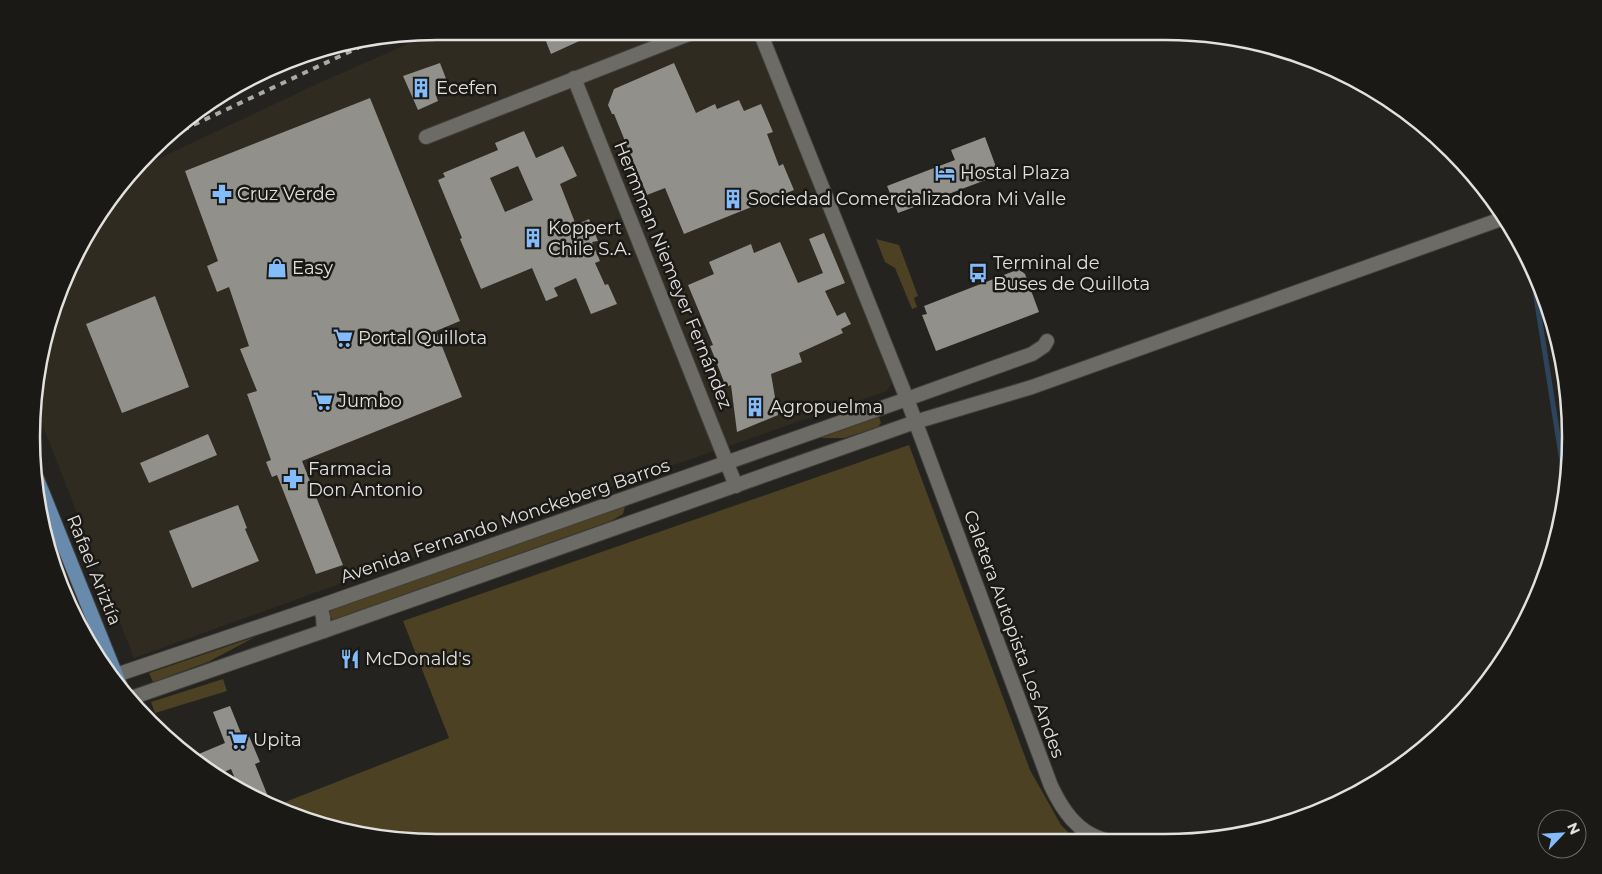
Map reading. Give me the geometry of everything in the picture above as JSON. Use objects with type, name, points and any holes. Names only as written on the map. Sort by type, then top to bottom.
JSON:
[{"type":"main road","name":"Rafael Ariztía","points":[[44,496],[112,665]]},
{"type":"street","points":[[426,136],[673,40]]},
{"type":"street","name":"Caletera Autopista Los Andes","points":[[763,40],[907,399],[1050,786],[1060,805],[1072,820],[1091,834]]},
{"type":"street","name":"Hermman Niemeyer Fernández","points":[[574,78],[736,486]]},
{"type":"street","points":[[136,695],[324,631],[915,422],[1032,387],[1498,220]]},
{"type":"street","name":"Avenida Fernando Monckeberg Barros","points":[[122,679],[320,606],[1032,354],[1044,346],[1047,341]]},
{"type":"street","points":[[320,606],[323,614],[324,631]]},
{"type":"shaded area","points":[[758,40],[892,383],[887,391],[567,502],[134,658],[41,420],[43,385],[61,309],[70,285],[93,238],[122,195],[150,163],[317,84],[415,41]]},
{"type":"shaded area","points":[[876,239],[899,245],[918,296],[914,298],[917,307],[912,309],[895,268],[885,262]]},
{"type":"shaded area","points":[[879,417],[881,423],[878,427],[844,438],[820,438]]},
{"type":"shaded area","points":[[909,445],[1030,770],[1061,825],[1070,834],[411,833],[385,831],[334,820],[283,803],[449,738],[403,621]]},
{"type":"shaded area","points":[[625,506],[623,514],[611,521],[332,620],[329,610]]},
{"type":"shaded area","points":[[255,637],[208,662],[153,682],[149,673]]},
{"type":"shaded area","points":[[223,679],[227,691],[155,713],[151,702]]},
{"type":"building","points":[[546,40],[581,40],[551,54]]},
{"type":"building","name":"Ecefen","points":[[440,63],[450,89],[436,95],[438,101],[418,110],[403,76]]},
{"type":"building","points":[[674,63],[696,113],[715,104],[717,109],[739,100],[744,111],[761,104],[773,132],[767,134],[779,166],[783,164],[794,190],[684,234],[665,188],[647,195],[614,114],[612,114],[608,105],[614,89]]},
{"type":"building","name":"Portal Quillota","points":[[370,98],[460,321],[436,331],[462,397],[302,461],[343,565],[316,574],[277,475],[272,477],[266,462],[271,460],[247,394],[257,391],[240,349],[249,346],[229,287],[217,292],[207,266],[218,261],[185,171]]},
{"type":"building","points":[[524,131],[536,158],[563,146],[577,176],[560,184],[576,225],[589,219],[598,241],[592,242],[600,261],[595,263],[605,285],[608,284],[617,304],[591,314],[576,278],[554,288],[558,296],[546,301],[532,268],[481,289],[438,180],[445,177],[443,173],[498,150],[495,143]],"holes":[[[518,166],[533,200],[505,212],[490,178]]]},
{"type":"building","points":[[985,137],[999,175],[898,213],[887,186],[955,160],[951,150]]},
{"type":"building","points":[[824,233],[845,283],[825,291],[837,316],[845,312],[851,324],[841,329],[843,333],[799,353],[802,362],[771,374],[778,415],[737,432],[731,385],[726,387],[710,346],[713,345],[688,285],[714,274],[709,262],[751,244],[754,253],[780,242],[798,283],[823,273],[809,239]]},
{"type":"building","points":[[1019,269],[1025,274],[1039,312],[936,351],[922,315],[927,314],[924,306]]},
{"type":"building","points":[[155,296],[189,387],[122,413],[86,324]]},
{"type":"building","points":[[208,434],[217,455],[149,483],[140,463]]},
{"type":"building","points":[[238,505],[247,528],[245,529],[259,561],[192,588],[169,531]]},
{"type":"building","points":[[230,706],[243,738],[249,736],[260,762],[255,764],[268,796],[235,779],[231,769],[224,772],[198,754],[225,743],[213,712]]},
{"type":"waterway","points":[[1536,295],[1561,457]]},
{"type":"railway","points":[[189,127],[355,49]]},
{"type":"place","name":"Ecefen","points":[[421,88]]},
{"type":"place","name":"Hostal Plaza","points":[[945,173]]},
{"type":"place","name":"Cruz Verde","points":[[222,194]]},
{"type":"place","name":"Sociedad Comercializadora Mi Valle","points":[[733,199]]},
{"type":"place","name":"Koppert Chile S.A.","points":[[533,238]]},
{"type":"place","name":"Easy","points":[[277,268]]},
{"type":"place","name":"Terminal de Buses de Quillota","points":[[978,273]]},
{"type":"place","name":"Portal Quillota","points":[[343,338]]},
{"type":"place","name":"Jumbo","points":[[323,401]]},
{"type":"place","name":"Agropuelma","points":[[755,407]]},
{"type":"place","name":"Farmacia Don Antonio","points":[[293,479]]},
{"type":"place","name":"McDonald's","points":[[350,659]]},
{"type":"place","name":"Upita","points":[[238,740]]}]
